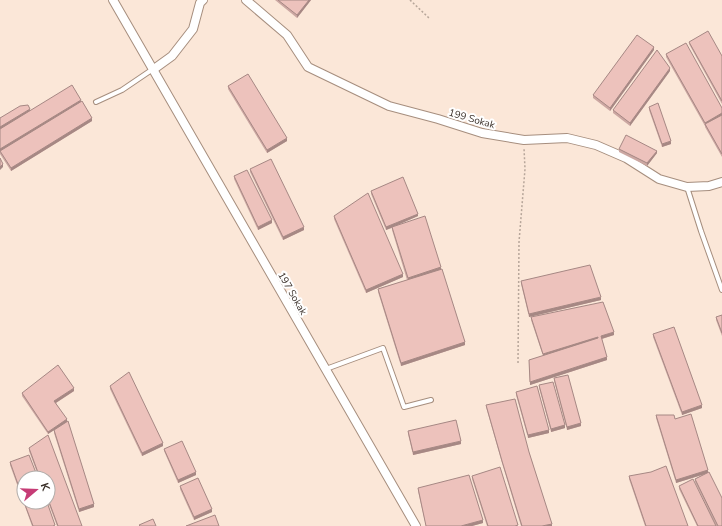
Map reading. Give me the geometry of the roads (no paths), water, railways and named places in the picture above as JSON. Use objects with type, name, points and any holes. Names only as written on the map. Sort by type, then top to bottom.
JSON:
[{"type":"street","name":"197 Sokak","points":[[114,0],[416,526]]},
{"type":"street","name":"199 Sokak","points":[[246,0],[287,35],[308,67],[389,106],[438,119],[482,134],[524,140],[567,138],[596,145],[626,158],[659,180],[687,187],[708,186],[722,182]]},
{"type":"street","points":[[154,69],[172,56],[193,28],[201,1]]},
{"type":"lane","points":[[96,102],[122,90],[154,69]]},
{"type":"lane","points":[[687,187],[722,290]]},
{"type":"lane","points":[[326,369],[383,348],[404,407],[431,400]]}]
